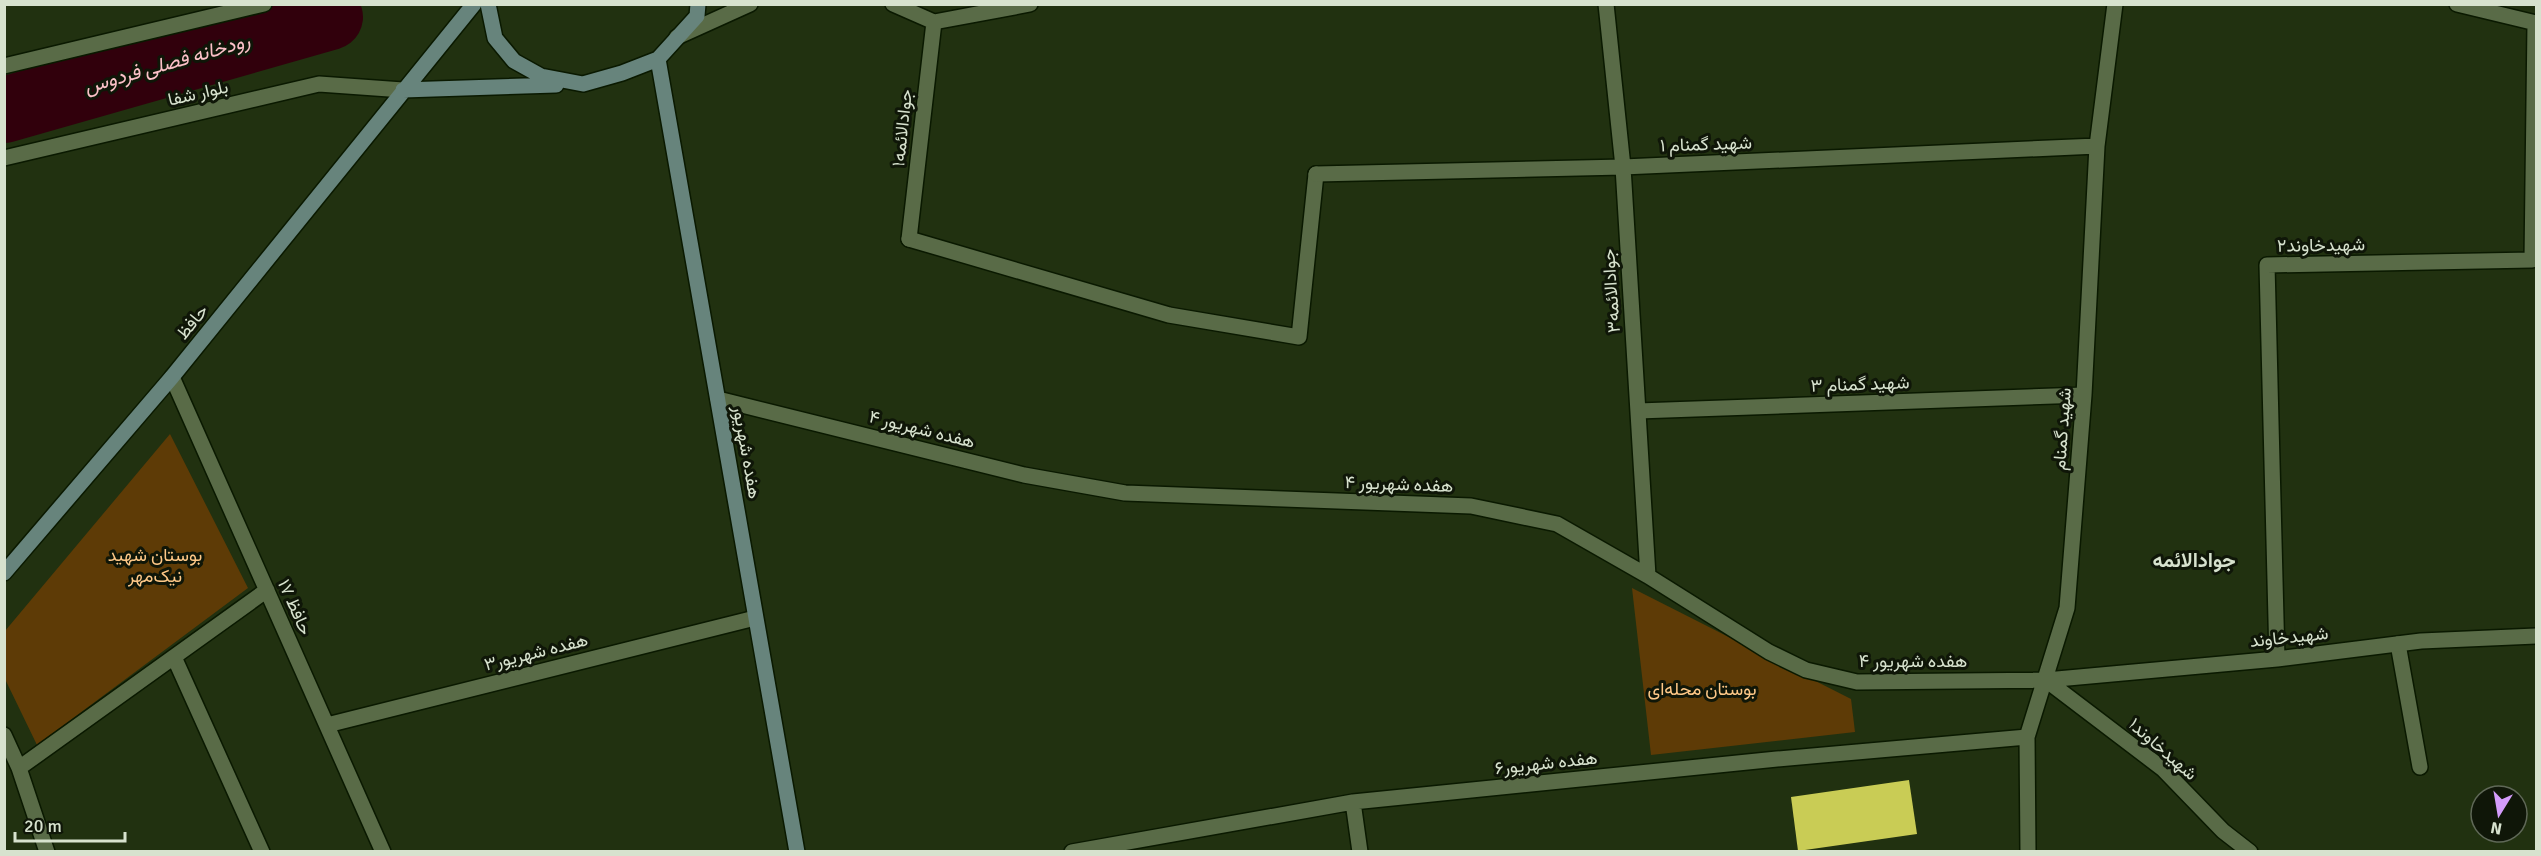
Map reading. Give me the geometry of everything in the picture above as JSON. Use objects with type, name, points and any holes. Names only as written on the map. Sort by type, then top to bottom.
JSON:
[{"type":"main road","name":"حافظ","points":[[4,573],[172,377],[474,4]]},
{"type":"main road","points":[[488,4],[495,38],[514,61],[541,76],[583,84]]},
{"type":"main road","points":[[403,90],[583,84],[622,74],[658,59],[697,16],[698,4]]},
{"type":"main road","name":"هفده شهریور","points":[[658,59],[796,852]]},
{"type":"street","points":[[4,66],[264,4]]},
{"type":"street","points":[[677,37],[750,4]]},
{"type":"street","points":[[892,4],[934,22],[1030,4]]},
{"type":"street","name":"جوادالائمه۳","points":[[1606,4],[1623,167],[1648,576]]},
{"type":"street","name":"شهید گمنام","points":[[2027,851],[2027,737],[2067,608],[2084,395],[2097,146],[2115,4]]},
{"type":"street","points":[[2457,4],[2536,23]]},
{"type":"street","name":"جوادالائمه۱","points":[[934,22],[909,239],[1169,315],[1299,337],[1316,174]]},
{"type":"street","name":"شهیدخاوند۲","points":[[2277,658],[2267,265],[2532,260],[2536,23]]},
{"type":"street","name":"بلوار شفا","points":[[4,158],[319,84],[403,90]]},
{"type":"street","name":"شهید گمنام ۱","points":[[1316,174],[1623,167],[2097,146]]},
{"type":"street","name":"حافظ ۱۷","points":[[172,377],[383,852]]},
{"type":"street","name":"شهید گمنام ۳","points":[[1638,411],[2084,395]]},
{"type":"street","name":"هفده شهریور ۴","points":[[718,399],[1024,475],[1125,493],[1471,506],[1557,524],[1648,576],[1769,652],[1806,670],[1857,682],[2046,680]]},
{"type":"street","points":[[19,768],[267,590]]},
{"type":"street","name":"هفده شهریور۳","points":[[327,725],[755,618]]},
{"type":"street","name":"شهیدخاوند","points":[[2046,680],[2398,644],[2536,636]]},
{"type":"street","points":[[2398,644],[2420,768]]},
{"type":"street","points":[[174,657],[262,852]]},
{"type":"street","name":"شهیدخاوند۱","points":[[2046,680],[2163,769],[2223,831],[2250,852]]},
{"type":"street","points":[[4,735],[19,768],[47,852]]},
{"type":"street","name":"هفده شهریور۶","points":[[1072,852],[1353,802],[1777,759],[2027,737]]},
{"type":"street","points":[[1353,802],[1360,852]]},
{"type":"green space","name":"بوستان شهید نیک‌مهر","points":[[170,434],[248,588],[37,745],[5,679],[5,631]]},
{"type":"green space","name":"بوستان محله‌ای","points":[[1632,588],[1851,699],[1855,732],[1651,755]]},
{"type":"building","points":[[1909,780],[1917,834],[1798,851],[1791,797]]},
{"type":"waterway","name":"رودخانه فصلی فردوس","points":[[4,110],[330,17]]},
{"type":"district","name":"جوادالائمه","points":[[2194,560]]}]
